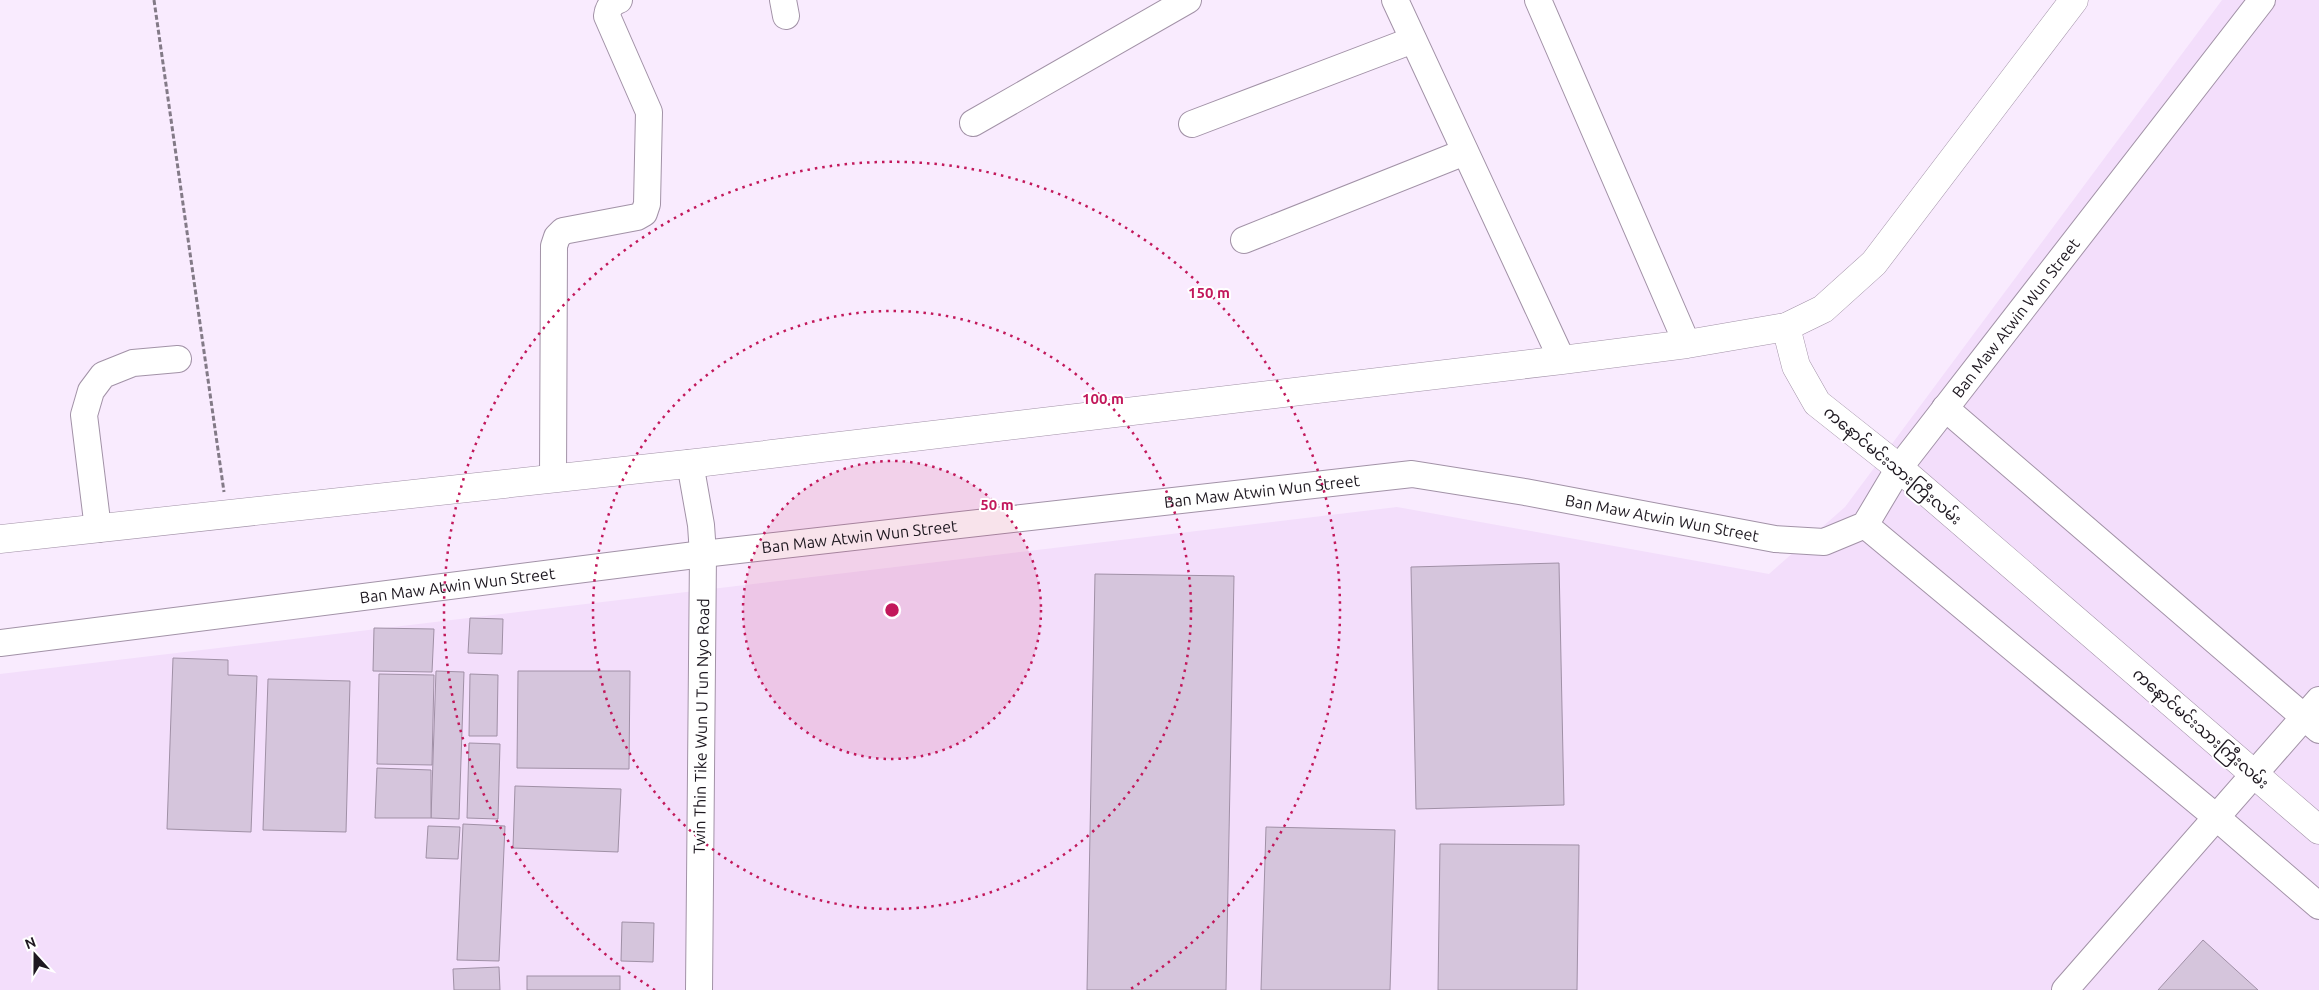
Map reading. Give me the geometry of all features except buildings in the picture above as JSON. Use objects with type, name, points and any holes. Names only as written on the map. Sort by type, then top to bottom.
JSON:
[{"type":"main road","points":[[0,539],[690,463],[1562,360],[1687,344],[1786,326],[1823,309],[1874,263],[2074,0]]},
{"type":"main road","name":"ကနောင်မင်းသားကြီးလမ်း","points":[[1786,326],[1796,366],[1817,403],[1900,468],[2319,830]]},
{"type":"street","points":[[553,478],[554,246],[557,237],[562,231],[637,217],[644,213],[647,204],[649,112],[607,16],[608,9],[614,2],[619,0]]},
{"type":"street","points":[[973,123],[1188,0]]},
{"type":"street","points":[[1395,0],[1562,360]]},
{"type":"street","points":[[1538,0],[1687,344]]},
{"type":"street","name":"Ban Maw Atwin Wun Street","points":[[0,642],[703,554],[1412,474],[1525,492],[1775,539],[1824,542],[1865,525],[1900,468],[1945,408],[2262,0]]},
{"type":"street","points":[[1192,124],[1413,40]]},
{"type":"street","points":[[1244,240],[1465,152]]},
{"type":"street","points":[[98,528],[84,414],[91,391],[103,375],[133,364],[178,359]]},
{"type":"street","points":[[1945,408],[2314,716],[2254,774],[2065,990]]},
{"type":"street","name":"Twin Thin Tike Wun U Tun Nyo Road","points":[[690,463],[701,525],[703,554],[699,990]]},
{"type":"street","points":[[1865,525],[2216,817],[2319,906]]},
{"type":"path","points":[[154,0],[227,514]]},
{"type":"shaded area","points":[[2222,0],[2319,0],[2319,990],[0,990],[0,674],[1397,507],[1769,574],[1845,507]]}]
